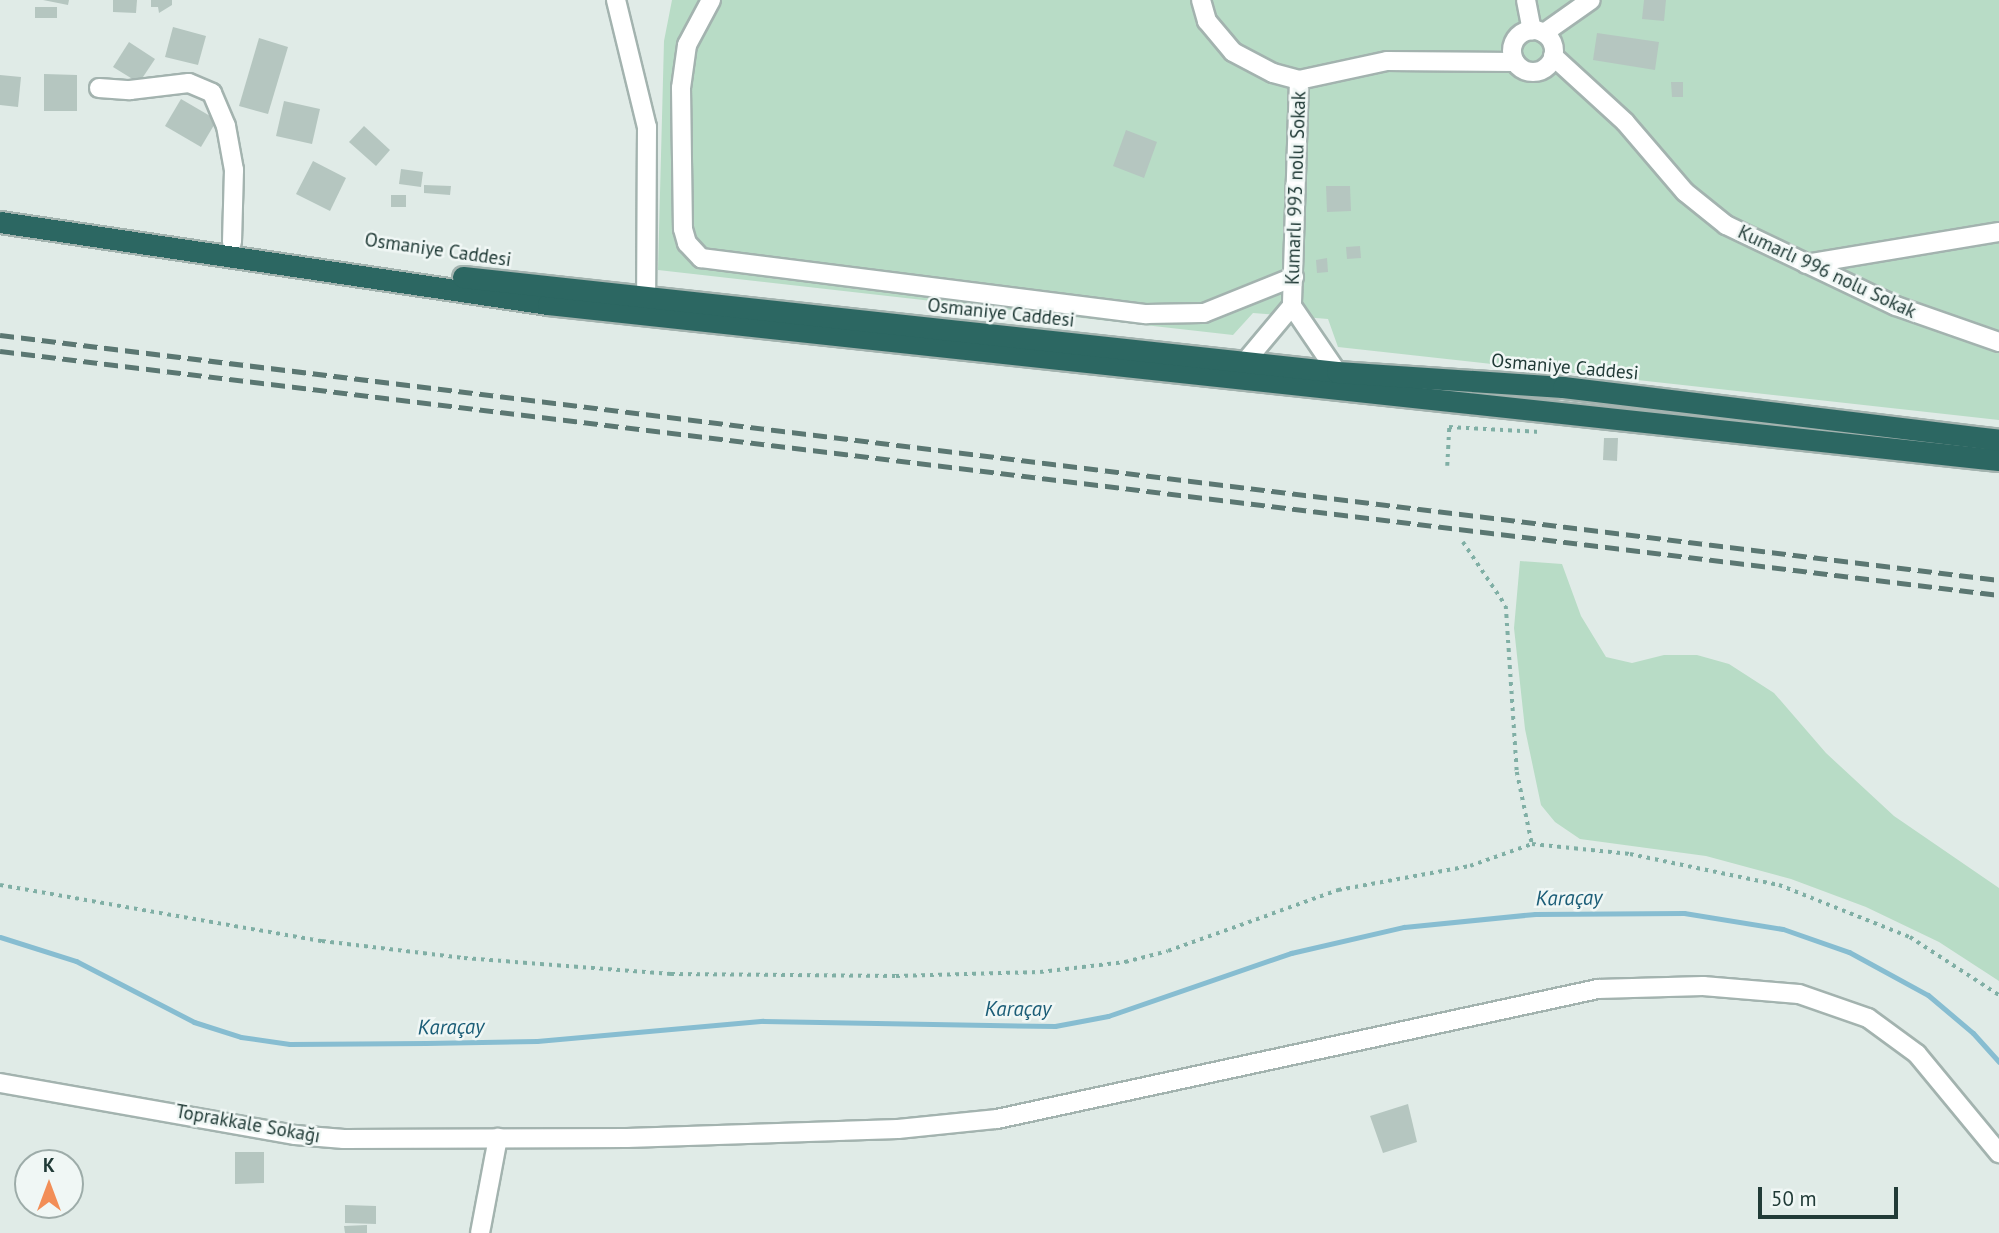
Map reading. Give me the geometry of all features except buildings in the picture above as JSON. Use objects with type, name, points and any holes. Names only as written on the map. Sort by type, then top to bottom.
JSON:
[{"type":"highway","name":"Osmaniye Caddesi","points":[[0,209],[423,273],[1337,372],[1563,387],[1999,440]]},
{"type":"highway","points":[[0,222],[548,304],[1999,460]]},
{"type":"street","points":[[616,0],[647,127],[646,298]]},
{"type":"street","points":[[711,0],[687,45],[681,88],[683,229],[692,251],[701,258],[1146,314],[1203,313],[1294,277]]},
{"type":"street","name":"Kumarlı 993 nolu Sokak","points":[[1201,0],[1207,21],[1233,52],[1273,73],[1299,80],[1292,306]]},
{"type":"street","points":[[1299,80],[1387,61],[1515,62],[1533,72],[1546,67],[1553,56],[1552,43],[1538,32],[1525,0]]},
{"type":"street","points":[[1515,62],[1514,41],[1538,32],[1591,0]]},
{"type":"street","name":"Kumarlı 996 nolu Sokak","points":[[1553,56],[1625,122],[1702,207],[1752,239],[1896,306],[1999,342]]},
{"type":"street","points":[[99,88],[139,90],[189,83],[212,93],[226,126],[234,170],[232,242]]},
{"type":"street","points":[[1806,264],[1999,232]]},
{"type":"street","points":[[1245,362],[1292,306],[1337,372]]},
{"type":"street","name":"Toprakkale Sokağı","points":[[0,1083],[295,1135],[498,1138],[898,1129],[996,1119],[1598,989],[1703,986],[1799,994],[1868,1018],[1917,1054],[1999,1153]]},
{"type":"street","points":[[480,1233],[498,1138]]},
{"type":"path","points":[[1463,542],[1506,606],[1517,772],[1532,844]]},
{"type":"path","points":[[0,885],[323,940],[464,958],[671,974],[1040,972],[1125,962],[1168,951],[1338,890],[1470,866],[1532,844],[1630,854],[1779,885],[1910,937],[1999,995]]},
{"type":"green space","points":[[672,0],[1999,0],[1999,420],[1338,347],[1328,319],[1253,313],[1233,335],[658,270],[664,41]]},
{"type":"green space","points":[[1520,561],[1562,564],[1581,616],[1606,657],[1632,663],[1664,655],[1697,655],[1729,664],[1774,693],[1826,753],[1894,816],[1999,888],[1999,981],[1939,942],[1866,907],[1791,879],[1706,856],[1580,839],[1555,822],[1541,805],[1525,729],[1514,628]]},
{"type":"waterway","name":"Karaçay","points":[[0,937],[76,961],[194,1022],[241,1037],[290,1044],[426,1043],[537,1041],[763,1021],[1055,1026],[1108,1016],[1291,953],[1404,927],[1535,914],[1684,913],[1783,929],[1849,952],[1928,995],[1973,1033],[1999,1062]]},
{"type":"railway","points":[[0,335],[1999,580]]},
{"type":"railway","points":[[0,351],[1999,595]]}]
